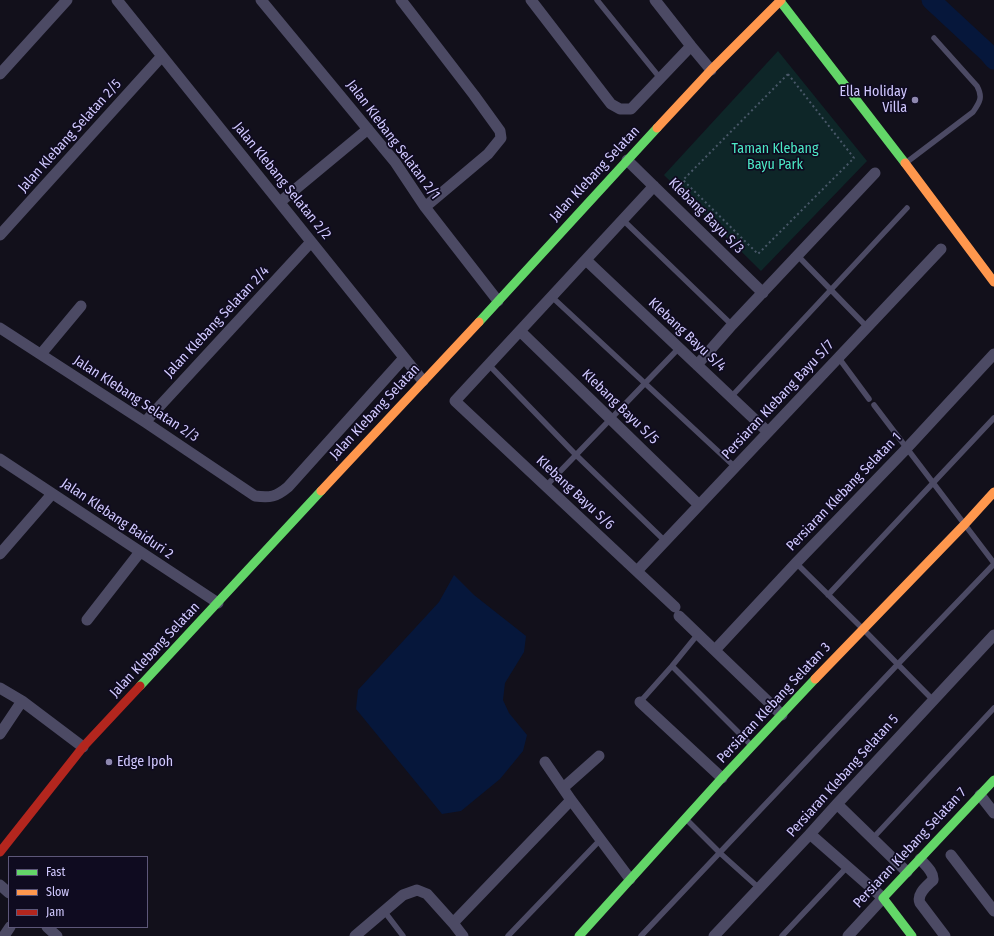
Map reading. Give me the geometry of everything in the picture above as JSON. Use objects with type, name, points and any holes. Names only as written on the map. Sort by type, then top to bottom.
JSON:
[{"type":"street","points":[[0,74],[67,0]]},
{"type":"street","name":"Jalan Klebang Selatan 2/2","points":[[117,0],[423,381]]},
{"type":"street","name":"Jalan Klebang Selatan 2/1","points":[[262,0],[395,162],[425,207],[498,302]]},
{"type":"street","points":[[401,0],[500,131],[500,138],[488,154],[425,207]]},
{"type":"street","points":[[530,0],[611,104],[620,109],[631,109],[690,46]]},
{"type":"street","points":[[655,0],[690,46],[711,70]]},
{"type":"street","points":[[780,1],[905,163],[994,282]]},
{"type":"street","name":"Jalan Klebang Selatan","points":[[0,852],[83,747],[498,302],[711,70],[780,1]]},
{"type":"street","name":"Jalan Klebang Selatan 2/5","points":[[0,235],[162,56]]},
{"type":"street","points":[[280,202],[368,129]]},
{"type":"street","name":"Klebang Bayu S/3","points":[[627,160],[763,293]]},
{"type":"street","points":[[697,365],[732,325],[876,173]]},
{"type":"street","points":[[489,365],[654,186]]},
{"type":"street","name":"Jalan Klebang Selatan 2/4","points":[[145,422],[312,242]]},
{"type":"street","name":"Persiaran Klebang Bayu S/7","points":[[637,571],[941,249]]},
{"type":"street","name":"Klebang Bayu S/4","points":[[586,260],[768,432]]},
{"type":"street","points":[[41,354],[81,306]]},
{"type":"street","name":"Jalan Klebang Selatan 2/3","points":[[0,328],[145,422],[255,496],[266,498],[281,493],[288,487],[404,358]]},
{"type":"street","name":"Klebang Bayu S/5","points":[[520,331],[699,505]]},
{"type":"street","name":"Persiaran Klebang Selatan 1","points":[[715,650],[994,354]]},
{"type":"street","name":"Klebang Bayu S/6","points":[[489,365],[455,401],[637,571],[698,634],[782,715]]},
{"type":"street","name":"Jalan Klebang Baiduri 2","points":[[0,459],[218,603]]},
{"type":"street","name":"Persiaran Klebang Selatan 3","points":[[578,936],[722,778],[994,492]]},
{"type":"street","points":[[0,554],[52,494]]},
{"type":"street","points":[[87,620],[140,552]]},
{"type":"street","name":"Persiaran Klebang Selatan 5","points":[[714,936],[994,635]]},
{"type":"street","points":[[0,688],[22,701],[83,747]]},
{"type":"street","points":[[0,734],[22,701]]},
{"type":"street","points":[[640,702],[722,778]]},
{"type":"street","points":[[563,788],[598,756]]},
{"type":"street","points":[[545,762],[571,800],[630,879]]},
{"type":"street","name":"Persiaran Klebang Selatan 7","points":[[848,936],[994,780]]},
{"type":"street","points":[[980,795],[994,813]]},
{"type":"street","points":[[453,923],[571,800]]},
{"type":"street","points":[[837,804],[907,872]]},
{"type":"street","points":[[810,834],[883,898],[912,936]]},
{"type":"street","points":[[951,854],[994,911]]},
{"type":"street","points":[[920,859],[933,874],[933,880],[920,894],[918,899],[945,936]]},
{"type":"street","points":[[0,885],[8,892]]},
{"type":"street","points":[[355,936],[403,895],[417,890],[427,894],[463,936]]},
{"type":"street","points":[[48,928],[57,936]]},
{"type":"lane","points":[[597,0],[660,78]]},
{"type":"lane","points":[[905,163],[973,112],[980,99],[980,92],[977,86],[934,38]]},
{"type":"lane","points":[[731,397],[907,208]]},
{"type":"lane","points":[[623,220],[732,325]]},
{"type":"lane","points":[[798,256],[867,327]]},
{"type":"lane","points":[[552,296],[735,467]]},
{"type":"lane","points":[[546,486],[679,348]]},
{"type":"lane","points":[[838,357],[869,399]]},
{"type":"lane","points":[[489,365],[576,455],[665,541]]},
{"type":"lane","points":[[641,936],[994,563],[874,405]]},
{"type":"lane","points":[[828,595],[994,418]]},
{"type":"lane","points":[[796,563],[933,700]]},
{"type":"lane","points":[[640,702],[698,634]]},
{"type":"lane","points":[[672,666],[753,746]]},
{"type":"lane","points":[[873,838],[994,708]]},
{"type":"lane","points":[[685,818],[720,853],[759,888]]},
{"type":"lane","points":[[508,936],[600,839]]},
{"type":"lane","points":[[782,936],[847,867]]},
{"type":"lane","points":[[384,911],[403,936]]},
{"type":"path","points":[[788,74],[854,158],[758,254],[683,180],[788,74]]},
{"type":"green space","name":"Taman Klebang Bayu Park","points":[[778,51],[867,161],[761,271],[664,175]]},
{"type":"water","points":[[454,575],[474,595],[526,636],[524,652],[505,683],[503,700],[509,713],[527,735],[523,751],[500,779],[461,811],[442,814],[356,709],[358,690],[439,602]]},
{"type":"waterway","points":[[931,0],[994,60]]},
{"type":"traffic: fast","points":[[780,1],[905,163]]},
{"type":"traffic: fast","points":[[479,322],[657,128]]},
{"type":"traffic: fast","points":[[140,686],[321,491]]},
{"type":"traffic: fast","points":[[579,936],[722,778],[815,679]]},
{"type":"traffic: fast","points":[[912,936],[883,898],[994,780]]},
{"type":"traffic: slow","points":[[657,128],[711,70],[781,0]]},
{"type":"traffic: slow","points":[[905,163],[994,282]]},
{"type":"traffic: slow","points":[[321,491],[479,322]]},
{"type":"traffic: slow","points":[[815,679],[994,492]]},
{"type":"traffic: jam","points":[[0,852],[83,747],[140,686]]},
{"type":"place","name":"Ella Holiday Villa","points":[[915,100]]},
{"type":"place","name":"Edge Ipoh","points":[[109,762]]}]
